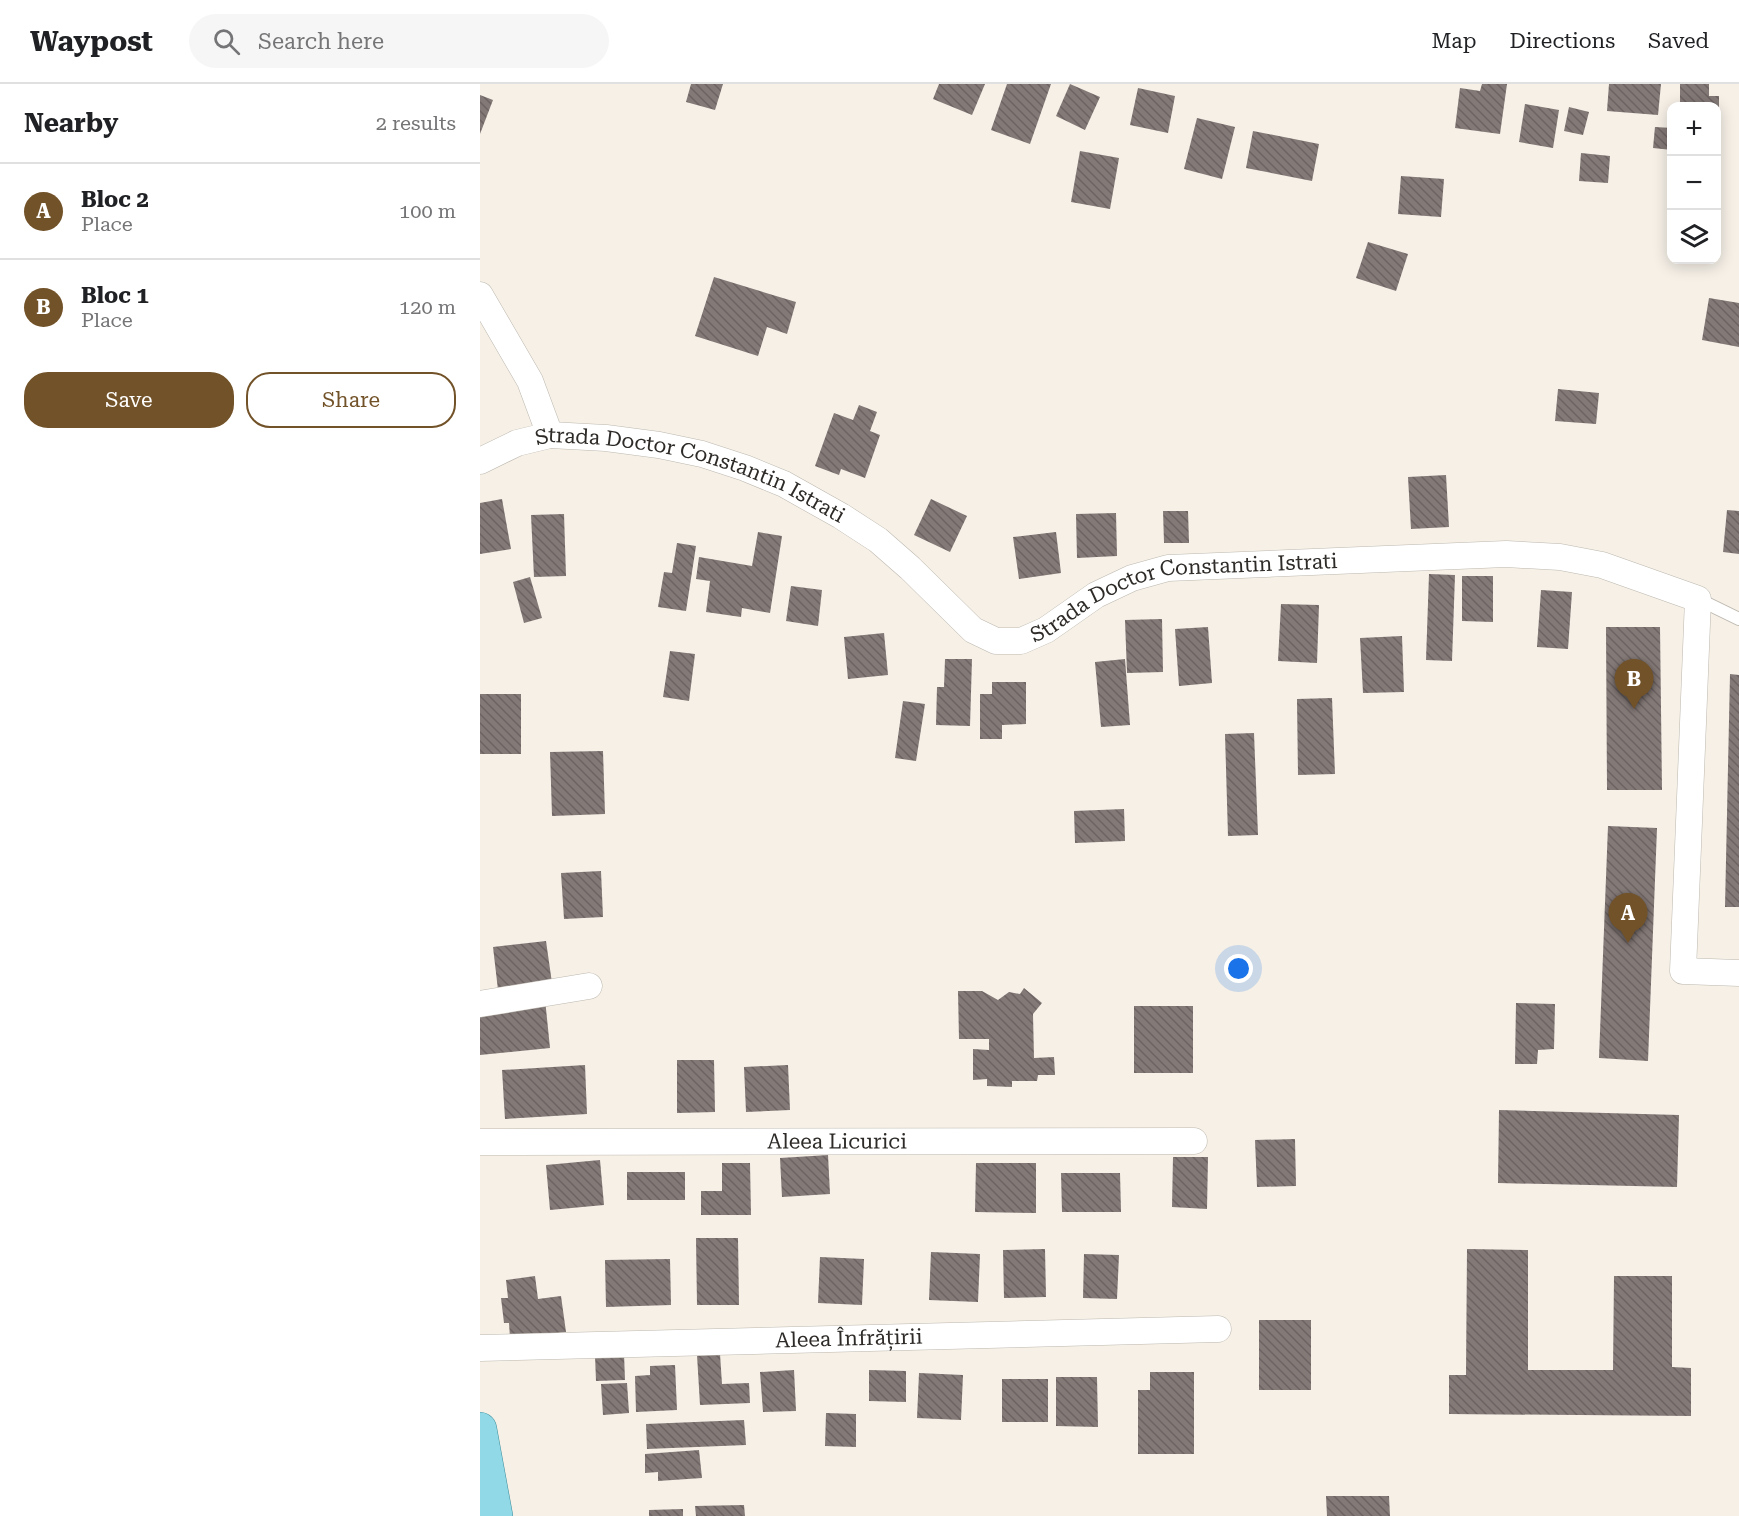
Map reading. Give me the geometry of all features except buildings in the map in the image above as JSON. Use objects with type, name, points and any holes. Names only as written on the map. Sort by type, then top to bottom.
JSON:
[{"type":"main road","points":[[480,1429],[490,1512]]},
{"type":"street","points":[[480,295],[530,381],[550,435]]},
{"type":"street","name":"Strada Doctor Constantin Istrati","points":[[480,462],[516,443],[550,435],[606,438],[659,445],[702,454],[745,468],[784,484],[878,540],[973,630],[996,641],[1021,641],[1046,630],[1096,595],[1132,578],[1168,568],[1506,554],[1560,557],[1602,565],[1698,599]]},
{"type":"street","points":[[1698,599],[1683,971],[1739,973]]},
{"type":"street","points":[[480,1004],[589,986]]},
{"type":"street","name":"Aleea Licurici","points":[[480,1142],[1194,1141]]},
{"type":"street","name":"Aleea Înfrățirii","points":[[480,1348],[1218,1329]]},
{"type":"lane","points":[[1698,599],[1739,619]]},
{"type":"place","name":"Bloc 1","points":[[1634,709]]},
{"type":"place","name":"Bloc 2","points":[[1628,943]]}]
